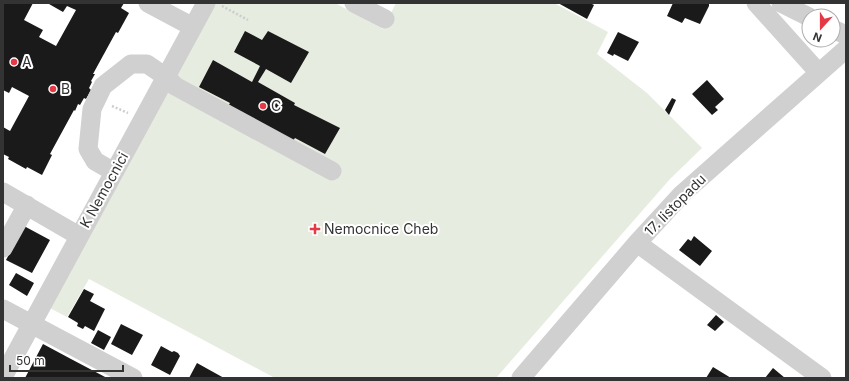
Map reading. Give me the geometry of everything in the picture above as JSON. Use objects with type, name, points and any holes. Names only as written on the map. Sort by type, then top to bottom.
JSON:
[{"type":"street","points":[[148,3],[193,27]]},
{"type":"street","name":"K Nemocnici","points":[[3,377],[206,3]]},
{"type":"street","points":[[354,3],[385,19]]},
{"type":"street","points":[[756,3],[819,73]]},
{"type":"street","points":[[781,3],[801,13]]},
{"type":"street","name":"17. listopadu","points":[[521,378],[637,243],[682,194],[846,49]]},
{"type":"street","points":[[114,172],[95,161],[88,148],[92,109],[103,86],[131,64],[146,64],[166,77],[175,86],[332,171]]},
{"type":"street","points":[[3,192],[79,236]]},
{"type":"street","points":[[3,248],[27,205]]},
{"type":"street","points":[[637,243],[822,378]]},
{"type":"street","points":[[3,309],[133,378]]},
{"type":"path","points":[[216,3],[248,20]]},
{"type":"path","points":[[109,105],[133,116]]},
{"type":"shaded area","name":"Nemocnice Cheb","points":[[206,3],[335,3],[383,29],[396,3],[554,3],[608,32],[597,54],[647,93],[702,148],[670,179],[496,378],[275,378],[89,279],[67,317],[42,304]]},
{"type":"building","name":"B","points":[[3,3],[33,3],[24,20],[43,30],[39,37],[56,46],[76,10],[67,6],[63,12],[49,3],[124,3],[121,8],[129,13],[118,33],[116,32],[93,74],[95,74],[89,88],[91,90],[86,99],[84,98],[80,105],[78,104],[75,111],[74,110],[50,154],[52,155],[42,175],[27,167],[26,169],[8,159],[9,157],[3,154],[3,127],[10,131],[29,96],[12,87],[9,93],[3,90]]},
{"type":"building","points":[[558,3],[590,3],[594,5],[587,19]]},
{"type":"building","points":[[673,3],[709,3],[709,6],[700,24],[685,18],[682,23],[667,16]]},
{"type":"building","name":"C","points":[[245,31],[262,40],[268,31],[309,52],[291,83],[266,69],[258,82],[295,103],[294,105],[340,128],[325,154],[295,138],[292,142],[227,108],[230,103],[199,87],[213,60],[252,82],[260,66],[234,52]]},
{"type":"building","points":[[618,32],[639,42],[628,61],[614,54],[613,56],[607,53]]},
{"type":"building","points":[[707,80],[724,99],[715,107],[718,110],[712,115],[692,94]]},
{"type":"building","points":[[672,98],[676,100],[669,115],[665,110]]},
{"type":"building","points":[[24,226],[50,240],[32,273],[6,260]]},
{"type":"building","points":[[694,236],[712,251],[700,266],[679,250],[688,239],[691,241]]},
{"type":"building","points":[[16,273],[34,283],[27,296],[9,285]]},
{"type":"building","points":[[84,289],[94,294],[90,301],[105,309],[94,331],[85,326],[83,329],[77,326],[78,323],[68,317]]},
{"type":"building","points":[[716,315],[724,322],[715,331],[707,325]]},
{"type":"building","points":[[121,324],[143,335],[132,355],[111,344]]},
{"type":"building","points":[[98,330],[111,337],[104,350],[91,343]]},
{"type":"building","points":[[43,344],[71,359],[107,378],[25,378]]},
{"type":"building","points":[[161,346],[172,352],[174,351],[178,353],[180,356],[170,375],[151,365]]},
{"type":"building","points":[[197,363],[224,378],[189,378]]},
{"type":"building","points":[[713,367],[731,378],[706,378]]},
{"type":"building","points":[[773,368],[785,378],[765,378]]},
{"type":"place","name":"A","points":[[14,62]]},
{"type":"place","name":"B","points":[[53,89]]},
{"type":"place","name":"C","points":[[263,106]]},
{"type":"place","name":"Nemocnice Cheb","points":[[315,229]]}]
